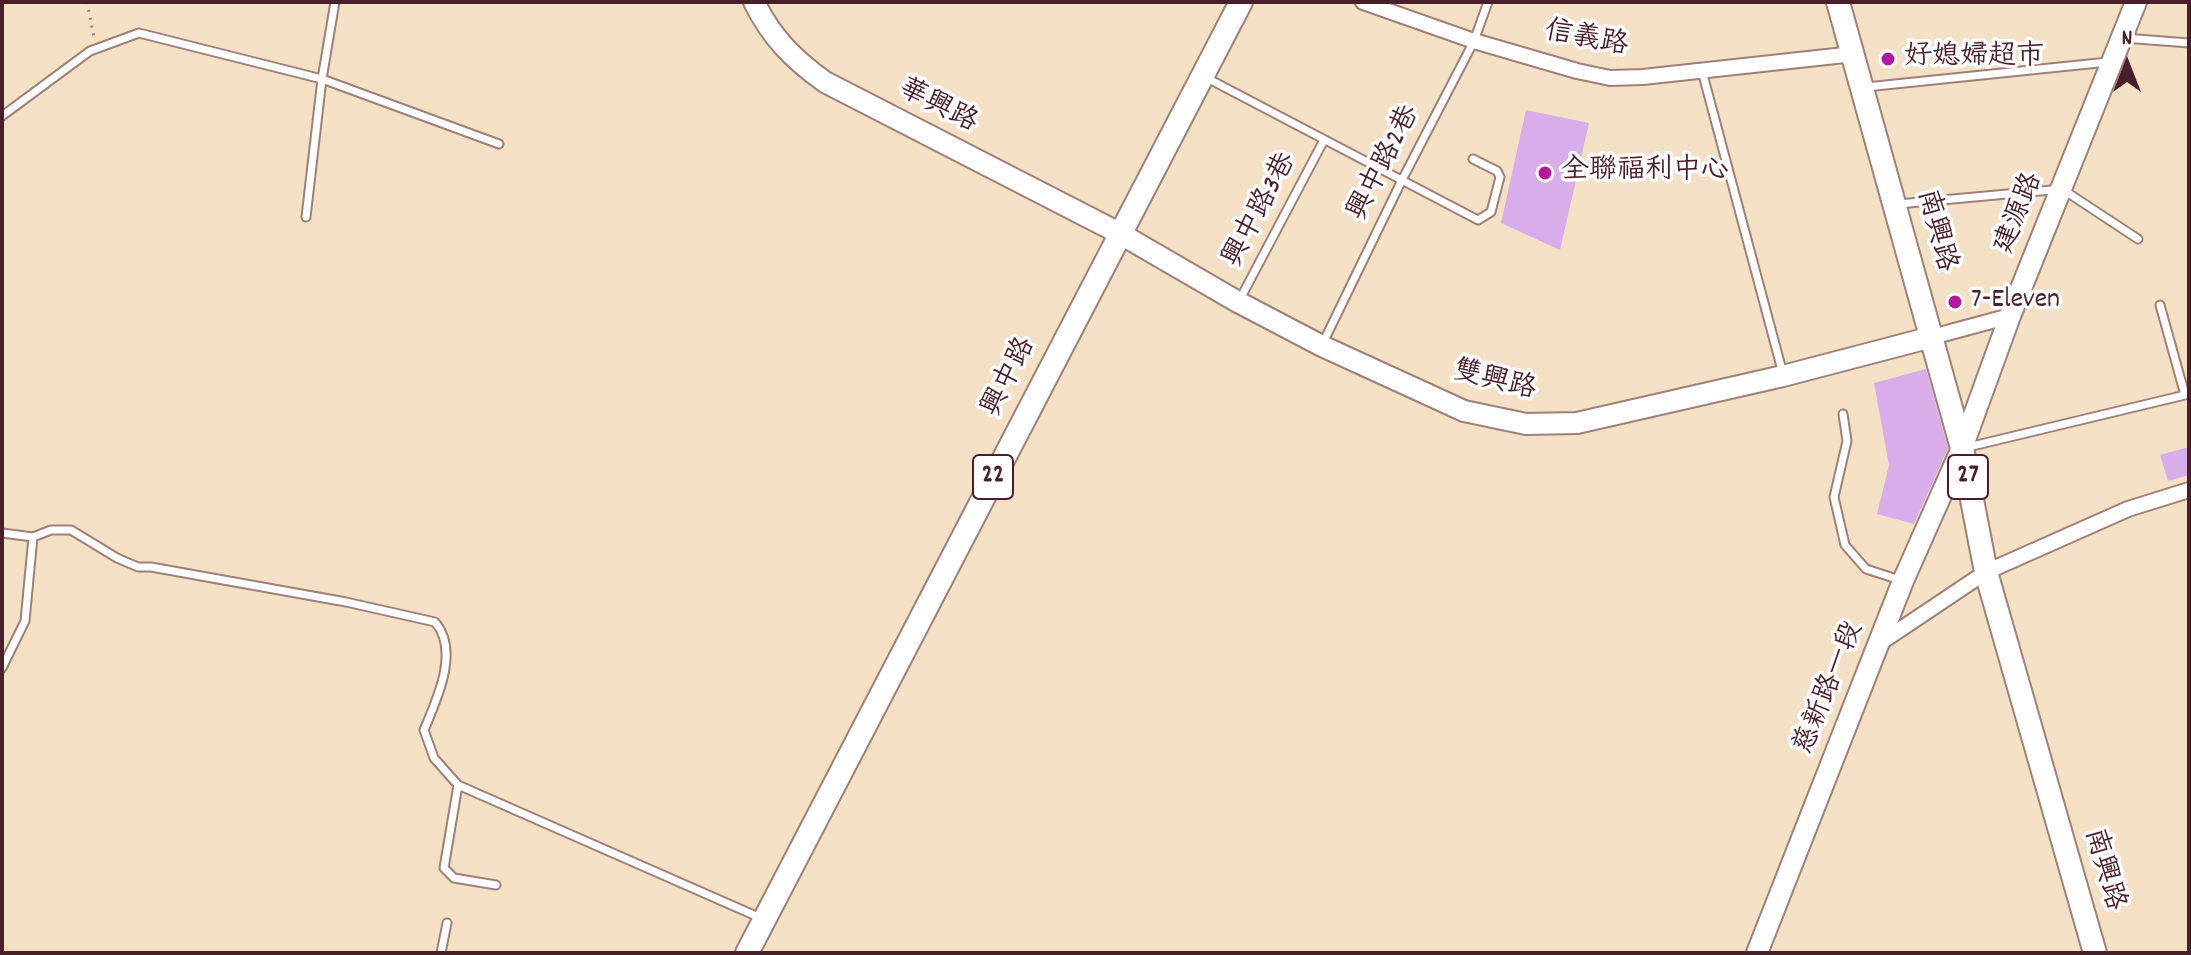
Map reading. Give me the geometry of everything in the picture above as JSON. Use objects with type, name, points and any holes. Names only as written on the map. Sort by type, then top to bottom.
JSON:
[{"type":"main road","name":"華興路","points":[[754,2],[791,58],[825,82],[1119,233]]},
{"type":"main road","name":"興中路","points":[[747,953],[1241,2]]},
{"type":"main road","name":"南興路","points":[[1838,2],[1962,448],[1986,572],[2095,953]]},
{"type":"main road","name":"建源路","points":[[1962,448],[2010,316],[2136,2]]},
{"type":"main road","name":"雙興路","points":[[1119,233],[1238,302],[1322,346],[1464,411],[1526,424],[1577,423],[1783,376],[1932,337]]},
{"type":"main road","name":"慈新路一段","points":[[1757,953],[1903,581],[1962,448]]},
{"type":"street","name":"信義路","points":[[1363,2],[1474,41],[1610,78],[1854,54]]},
{"type":"street","points":[[1932,337],[2010,316]]},
{"type":"street","points":[[1880,643],[1986,572],[2128,509],[2189,490]]},
{"type":"lane","points":[[306,217],[322,79],[335,2]]},
{"type":"lane","name":"興中路2巷","points":[[1322,346],[1402,180],[1474,41],[1488,2]]},
{"type":"lane","points":[[2,116],[96,49],[139,33],[322,79],[499,144]]},
{"type":"lane","points":[[2121,38],[2189,43]]},
{"type":"lane","points":[[1864,87],[2112,62]]},
{"type":"lane","points":[[1702,71],[1783,376]]},
{"type":"lane","name":"興中路3巷","points":[[1203,76],[1478,220],[1491,212],[1500,177],[1497,171],[1473,159]]},
{"type":"lane","name":"興中路3巷","points":[[1238,302],[1324,140]]},
{"type":"lane","points":[[1896,204],[2062,189],[2138,239]]},
{"type":"lane","points":[[1962,448],[2185,395],[2160,305]]},
{"type":"lane","points":[[1843,414],[1847,441],[1834,497],[1845,545],[1866,569],[1903,581]]},
{"type":"lane","points":[[2,533],[33,537],[51,530],[71,530],[138,567],[331,599],[435,622],[443,632],[445,650],[441,688],[424,730],[434,758],[458,785],[765,920]]},
{"type":"lane","points":[[2,668],[25,621],[33,537]]},
{"type":"lane","points":[[458,785],[444,868],[454,878],[496,885]]},
{"type":"lane","points":[[441,953],[447,923]]},
{"type":"path","points":[[87,2],[96,49]]},
{"type":"building","name":"全聯福利中心","points":[[1526,110],[1589,123],[1560,250],[1501,223]]},
{"type":"building","points":[[1926,369],[1948,448],[1914,524],[1877,514],[1889,465],[1874,383]]},
{"type":"building","points":[[2189,447],[2189,475],[2168,481],[2160,455]]},
{"type":"place","name":"好媳婦超市","points":[[1888,59]]},
{"type":"place","name":"全聯福利中心","points":[[1545,173]]},
{"type":"place","name":"7-Eleven","points":[[1955,302]]}]
